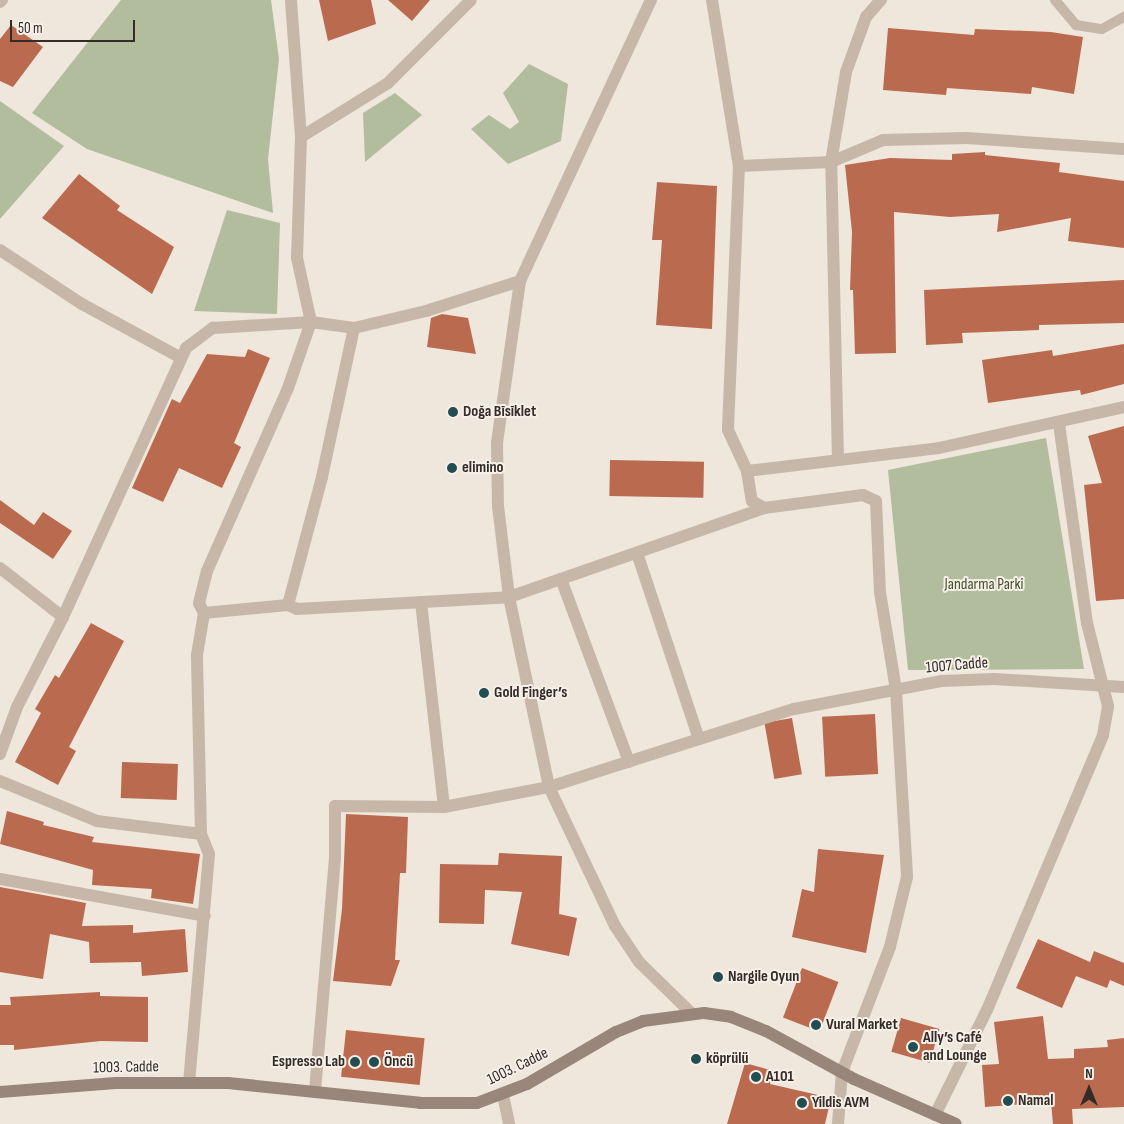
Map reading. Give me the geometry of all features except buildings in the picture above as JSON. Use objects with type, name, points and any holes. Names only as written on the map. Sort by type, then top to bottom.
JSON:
[{"type":"main road","name":"1003. Cadde","points":[[0,1092],[116,1083],[189,1083],[315,1090],[456,1105],[503,1095],[616,1032],[644,1021],[690,1014],[732,1016],[842,1072],[956,1124]]},
{"type":"street","points":[[189,1083],[209,854],[201,834],[197,654],[204,613],[199,603],[207,571],[288,388],[311,322],[297,258],[301,137],[290,0]]},
{"type":"street","points":[[301,137],[388,83],[471,0]]},
{"type":"street","points":[[651,0],[520,281],[497,443],[498,506],[509,597],[548,787],[615,926],[639,962],[690,1014]]},
{"type":"street","points":[[712,0],[739,166],[728,430],[747,472],[752,501],[764,508]]},
{"type":"street","points":[[838,460],[831,162],[846,72],[866,17],[880,0]]},
{"type":"street","points":[[739,166],[831,162],[883,140],[967,138],[1124,149]]},
{"type":"street","points":[[0,250],[82,304],[181,358]]},
{"type":"street","points":[[0,754],[17,706],[63,617],[186,348],[213,328],[311,322],[354,328],[426,311],[520,281]]},
{"type":"street","points":[[288,605],[322,477],[354,328]]},
{"type":"street","points":[[747,472],[940,448],[1124,407]]},
{"type":"street","points":[[935,1115],[986,1010],[1102,735],[1108,706],[1106,687],[1087,623],[1059,423]]},
{"type":"street","points":[[204,613],[288,605],[297,610],[509,597],[764,508],[863,495],[876,501],[880,592],[896,690],[907,877],[890,947],[842,1072],[838,1124]]},
{"type":"street","points":[[637,553],[699,739]]},
{"type":"street","points":[[0,568],[63,617]]},
{"type":"street","points":[[561,579],[628,762]]},
{"type":"street","points":[[421,602],[444,807]]},
{"type":"street","name":"1007 Cadde","points":[[315,1090],[336,856],[335,806],[444,807],[548,787],[794,709],[942,681],[994,679],[1124,687]]},
{"type":"street","points":[[0,781],[97,821],[201,834]]},
{"type":"street","points":[[0,879],[205,916]]},
{"type":"street","points":[[503,1095],[509,1124]]},
{"type":"lane","points":[[1055,0],[1076,25],[1102,29],[1124,17]]},
{"type":"green space","points":[[121,0],[271,0],[279,59],[268,159],[273,213],[87,149],[32,113]]},
{"type":"green space","points":[[529,64],[568,84],[561,141],[508,164],[471,129],[489,115],[510,129],[519,122],[503,93]]},
{"type":"green space","points":[[395,93],[422,115],[365,162],[363,113]]},
{"type":"green space","points":[[0,101],[64,146],[0,219]]},
{"type":"green space","points":[[227,210],[280,223],[277,314],[194,311]]},
{"type":"green space","name":"Jandarma Parki","points":[[1046,438],[1084,669],[908,670],[888,470]]},
{"type":"place","name":"Doğa Bīsīklet","points":[[453,412]]},
{"type":"place","name":"elimino","points":[[452,468]]},
{"type":"place","name":"Gold Finger’s","points":[[484,693]]},
{"type":"place","name":"Nargile Oyun","points":[[718,977]]},
{"type":"place","name":"Vural Market","points":[[816,1025]]},
{"type":"place","name":"Ally’s Café and Lounge","points":[[913,1047]]},
{"type":"place","name":"köprülü","points":[[696,1059]]},
{"type":"place","name":"Espresso Lab","points":[[355,1062]]},
{"type":"place","name":"Öncü","points":[[374,1062]]},
{"type":"place","name":"A101","points":[[756,1077]]},
{"type":"place","name":"Namal","points":[[1008,1101]]},
{"type":"place","name":"Yildis AVM","points":[[802,1103]]}]
